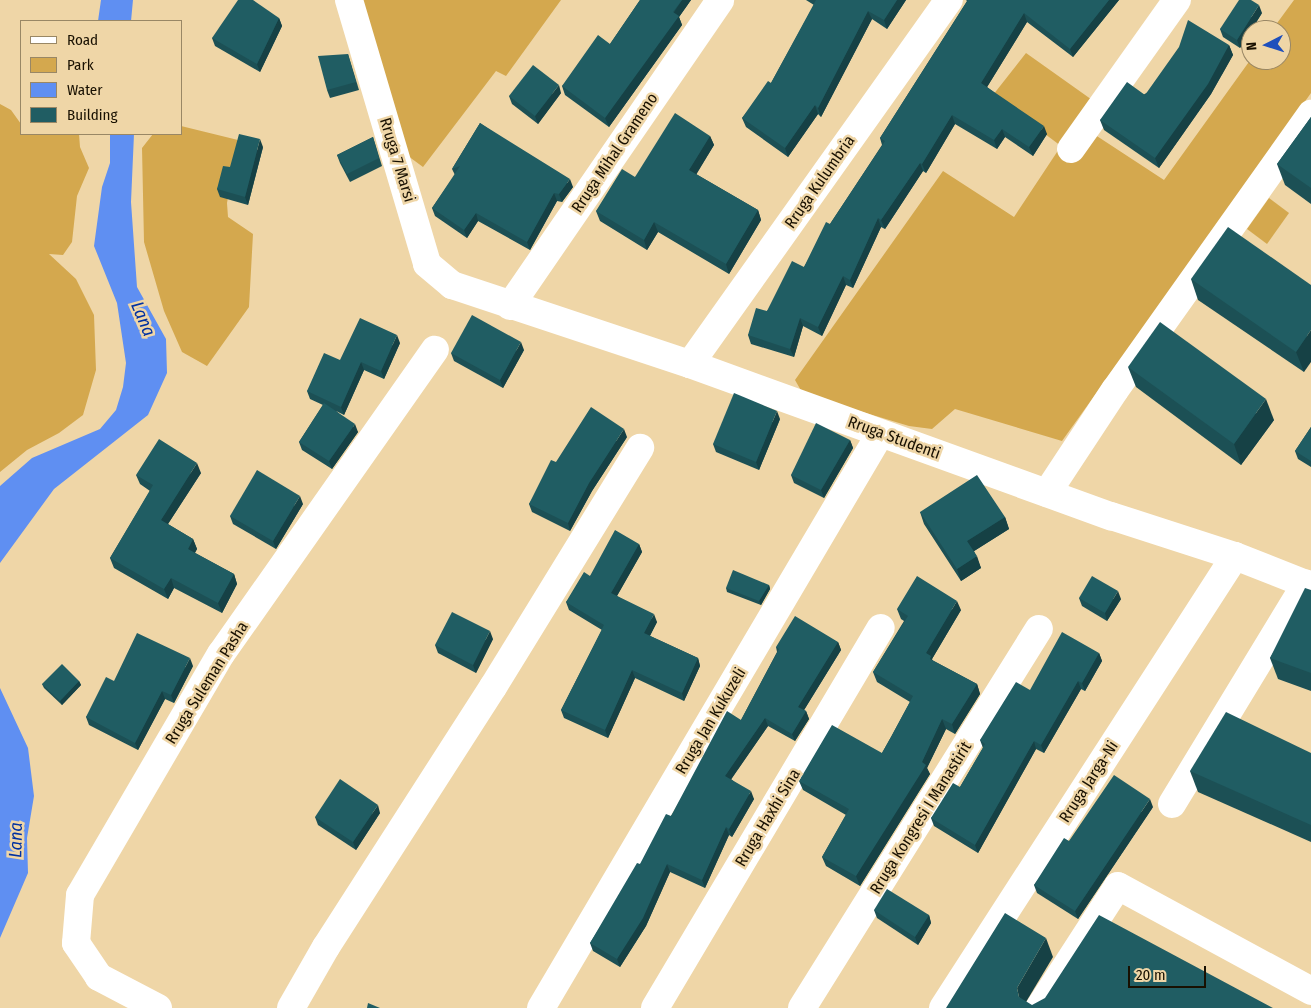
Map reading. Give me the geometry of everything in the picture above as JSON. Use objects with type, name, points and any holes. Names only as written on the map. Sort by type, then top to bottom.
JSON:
[{"type":"street","name":"Rruga 7 Marsi","points":[[350,0],[427,264],[445,280],[476,295]]},
{"type":"street","name":"Rruga Mihal Grameno","points":[[510,306],[720,0]]},
{"type":"street","name":"Rruga Kulumbria","points":[[690,364],[949,0]]},
{"type":"street","points":[[1071,149],[1176,0]]},
{"type":"street","points":[[1047,493],[1120,382],[1311,114]]},
{"type":"street","name":"Rruga Studenti","points":[[476,295],[562,320],[690,364],[1047,493],[1235,556],[1308,585]]},
{"type":"street","name":"Rruga Suleman Pasha","points":[[144,1005],[99,977],[76,943],[80,895],[221,654],[435,350]]},
{"type":"street","name":"Rruga Jan Kukuzeli","points":[[541,1008],[880,434]]},
{"type":"street","points":[[292,1008],[326,947],[492,688],[640,448]]},
{"type":"street","name":"Rruga Jarga-Ni","points":[[942,1008],[1235,556]]},
{"type":"street","points":[[1172,804],[1308,585]]},
{"type":"street","name":"Rruga Haxhi Sina","points":[[655,1008],[881,628]]},
{"type":"street","name":"Rruga Kongresi I Manastirit","points":[[802,1008],[1039,629]]},
{"type":"street","points":[[1039,1008],[1118,886],[1311,991]]},
{"type":"green space","points":[[355,0],[561,0],[506,76],[496,71],[423,167],[404,153]]},
{"type":"green space","points":[[1294,0],[1311,0],[1311,93],[1062,441],[955,409],[932,429],[909,426],[803,394],[795,380],[943,171],[1014,217],[1061,146],[993,95],[1026,53],[1095,102],[1080,125],[1164,180],[1243,70],[1291,70],[1291,20],[1279,20]]},
{"type":"green space","points":[[0,104],[11,110],[20,123],[20,135],[79,135],[80,147],[89,168],[77,196],[72,242],[63,255],[49,254],[76,279],[94,315],[96,370],[83,415],[59,433],[27,450],[0,472]]},
{"type":"green space","points":[[182,126],[238,140],[227,203],[228,217],[253,234],[249,307],[207,366],[182,352],[164,311],[144,242],[142,148],[152,135],[182,135]]},
{"type":"green space","points":[[1269,198],[1289,213],[1267,244],[1247,229]]},
{"type":"water","points":[[101,0],[133,0],[131,20],[98,20]]},
{"type":"water","name":"Lana","points":[[110,135],[134,135],[131,202],[137,287],[166,339],[167,373],[148,415],[54,489],[0,563],[0,486],[32,458],[100,429],[116,410],[123,387],[126,363],[117,303],[94,246],[102,187],[110,163]]},
{"type":"water","name":"Lana","points":[[0,688],[28,748],[34,796],[27,838],[28,873],[0,938]]},
{"type":"building","points":[[238,0],[253,0],[279,18],[257,64],[212,38]]},
{"type":"building","points":[[640,0],[682,0],[673,12],[679,16],[605,118],[562,86],[598,35],[610,44]]},
{"type":"building","points":[[816,0],[897,0],[884,20],[868,11],[818,108],[815,105],[785,148],[742,118],[768,81],[771,83]]},
{"type":"building","points":[[968,0],[1109,0],[1070,49],[1024,13],[981,83],[1044,126],[1029,147],[1002,129],[994,140],[952,115],[922,164],[920,163],[881,220],[878,218],[850,280],[843,276],[818,327],[800,318],[790,349],[748,335],[756,308],[767,311],[792,261],[804,267],[826,222],[830,224],[885,141],[880,138]]},
{"type":"building","points":[[1239,0],[1251,0],[1259,5],[1250,20],[1241,20],[1241,34],[1237,40],[1220,29]]},
{"type":"building","points":[[1188,20],[1229,45],[1208,84],[1155,158],[1100,120],[1127,82],[1145,95],[1179,47]]},
{"type":"building","points":[[348,54],[356,82],[327,90],[318,56]]},
{"type":"building","points":[[533,65],[559,85],[535,116],[509,96]]},
{"type":"building","points":[[675,113],[710,136],[689,170],[758,210],[726,264],[654,222],[644,240],[596,211],[622,169],[635,177]]},
{"type":"building","points":[[1311,117],[1311,188],[1277,164]]},
{"type":"building","points":[[480,123],[570,179],[559,194],[554,193],[527,242],[476,213],[464,230],[432,208],[460,166],[452,169]]},
{"type":"building","points":[[239,134],[260,139],[245,197],[217,189],[223,166],[230,167]]},
{"type":"building","points":[[373,137],[379,158],[347,174],[337,155]]},
{"type":"building","points":[[1228,227],[1311,285],[1311,330],[1296,352],[1191,279]]},
{"type":"building","points":[[472,315],[521,342],[500,380],[451,353]]},
{"type":"building","points":[[360,318],[397,335],[381,371],[361,362],[341,407],[307,391],[324,353],[340,360]]},
{"type":"building","points":[[1160,322],[1266,399],[1234,444],[1128,367]]},
{"type":"building","points":[[734,393],[777,411],[756,462],[713,444]]},
{"type":"building","points":[[324,403],[355,424],[329,461],[299,442]]},
{"type":"building","points":[[591,407],[624,429],[589,483],[568,523],[529,504],[551,460],[556,462]]},
{"type":"building","points":[[816,423],[850,440],[821,490],[791,475]]},
{"type":"building","points":[[1311,427],[1311,461],[1295,451]]},
{"type":"building","points":[[159,439],[197,463],[161,520],[193,539],[188,549],[234,574],[218,603],[171,578],[164,589],[110,558],[153,485],[136,475]]},
{"type":"building","points":[[257,470],[300,496],[273,541],[230,516]]},
{"type":"building","points":[[977,475],[1005,517],[967,541],[977,556],[957,569],[920,512]]},
{"type":"building","points":[[615,530],[639,544],[611,593],[654,614],[644,633],[698,658],[682,693],[632,670],[605,730],[561,710],[604,625],[566,602],[584,572],[590,576]]},
{"type":"building","points":[[733,570],[769,585],[759,601],[726,588]]},
{"type":"building","points":[[917,576],[957,601],[926,653],[931,656],[930,659],[977,684],[952,724],[942,719],[922,762],[926,765],[856,876],[822,857],[849,809],[799,781],[832,725],[882,753],[913,696],[873,672],[908,616],[897,609]]},
{"type":"building","points":[[1092,576],[1118,591],[1105,613],[1079,598]]},
{"type":"building","points":[[1305,588],[1311,590],[1311,673],[1270,658]]},
{"type":"building","points":[[452,612],[490,631],[473,665],[435,645]]},
{"type":"building","points":[[795,616],[838,642],[798,707],[806,711],[792,734],[765,718],[725,776],[751,791],[729,829],[726,827],[702,880],[667,864],[643,918],[617,959],[590,943],[637,863],[640,864],[666,814],[671,816],[727,711],[741,720],[779,649],[776,647]]},
{"type":"building","points":[[1062,632],[1099,653],[1082,683],[1078,681],[1041,745],[1034,741],[975,845],[931,818],[953,783],[960,787],[985,744],[980,740],[1016,682],[1030,690]]},
{"type":"building","points":[[137,633],[190,658],[171,695],[162,691],[135,743],[86,717],[106,677],[114,681]]},
{"type":"building","points":[[62,664],[79,681],[60,701],[42,684]]},
{"type":"building","points":[[1226,712],[1311,753],[1311,825],[1190,771]]},
{"type":"building","points":[[1114,775],[1150,799],[1075,911],[1034,885],[1064,838],[1069,841]]},
{"type":"building","points":[[340,779],[378,805],[353,842],[315,817]]},
{"type":"building","points":[[887,889],[929,915],[915,937],[874,910]]},
{"type":"building","points":[[1005,913],[1046,938],[1017,988],[1019,997],[1032,1005],[1045,998],[1099,915],[1273,1008],[946,1008]]},
{"type":"building","points":[[368,1003],[380,1008],[367,1008]]}]
